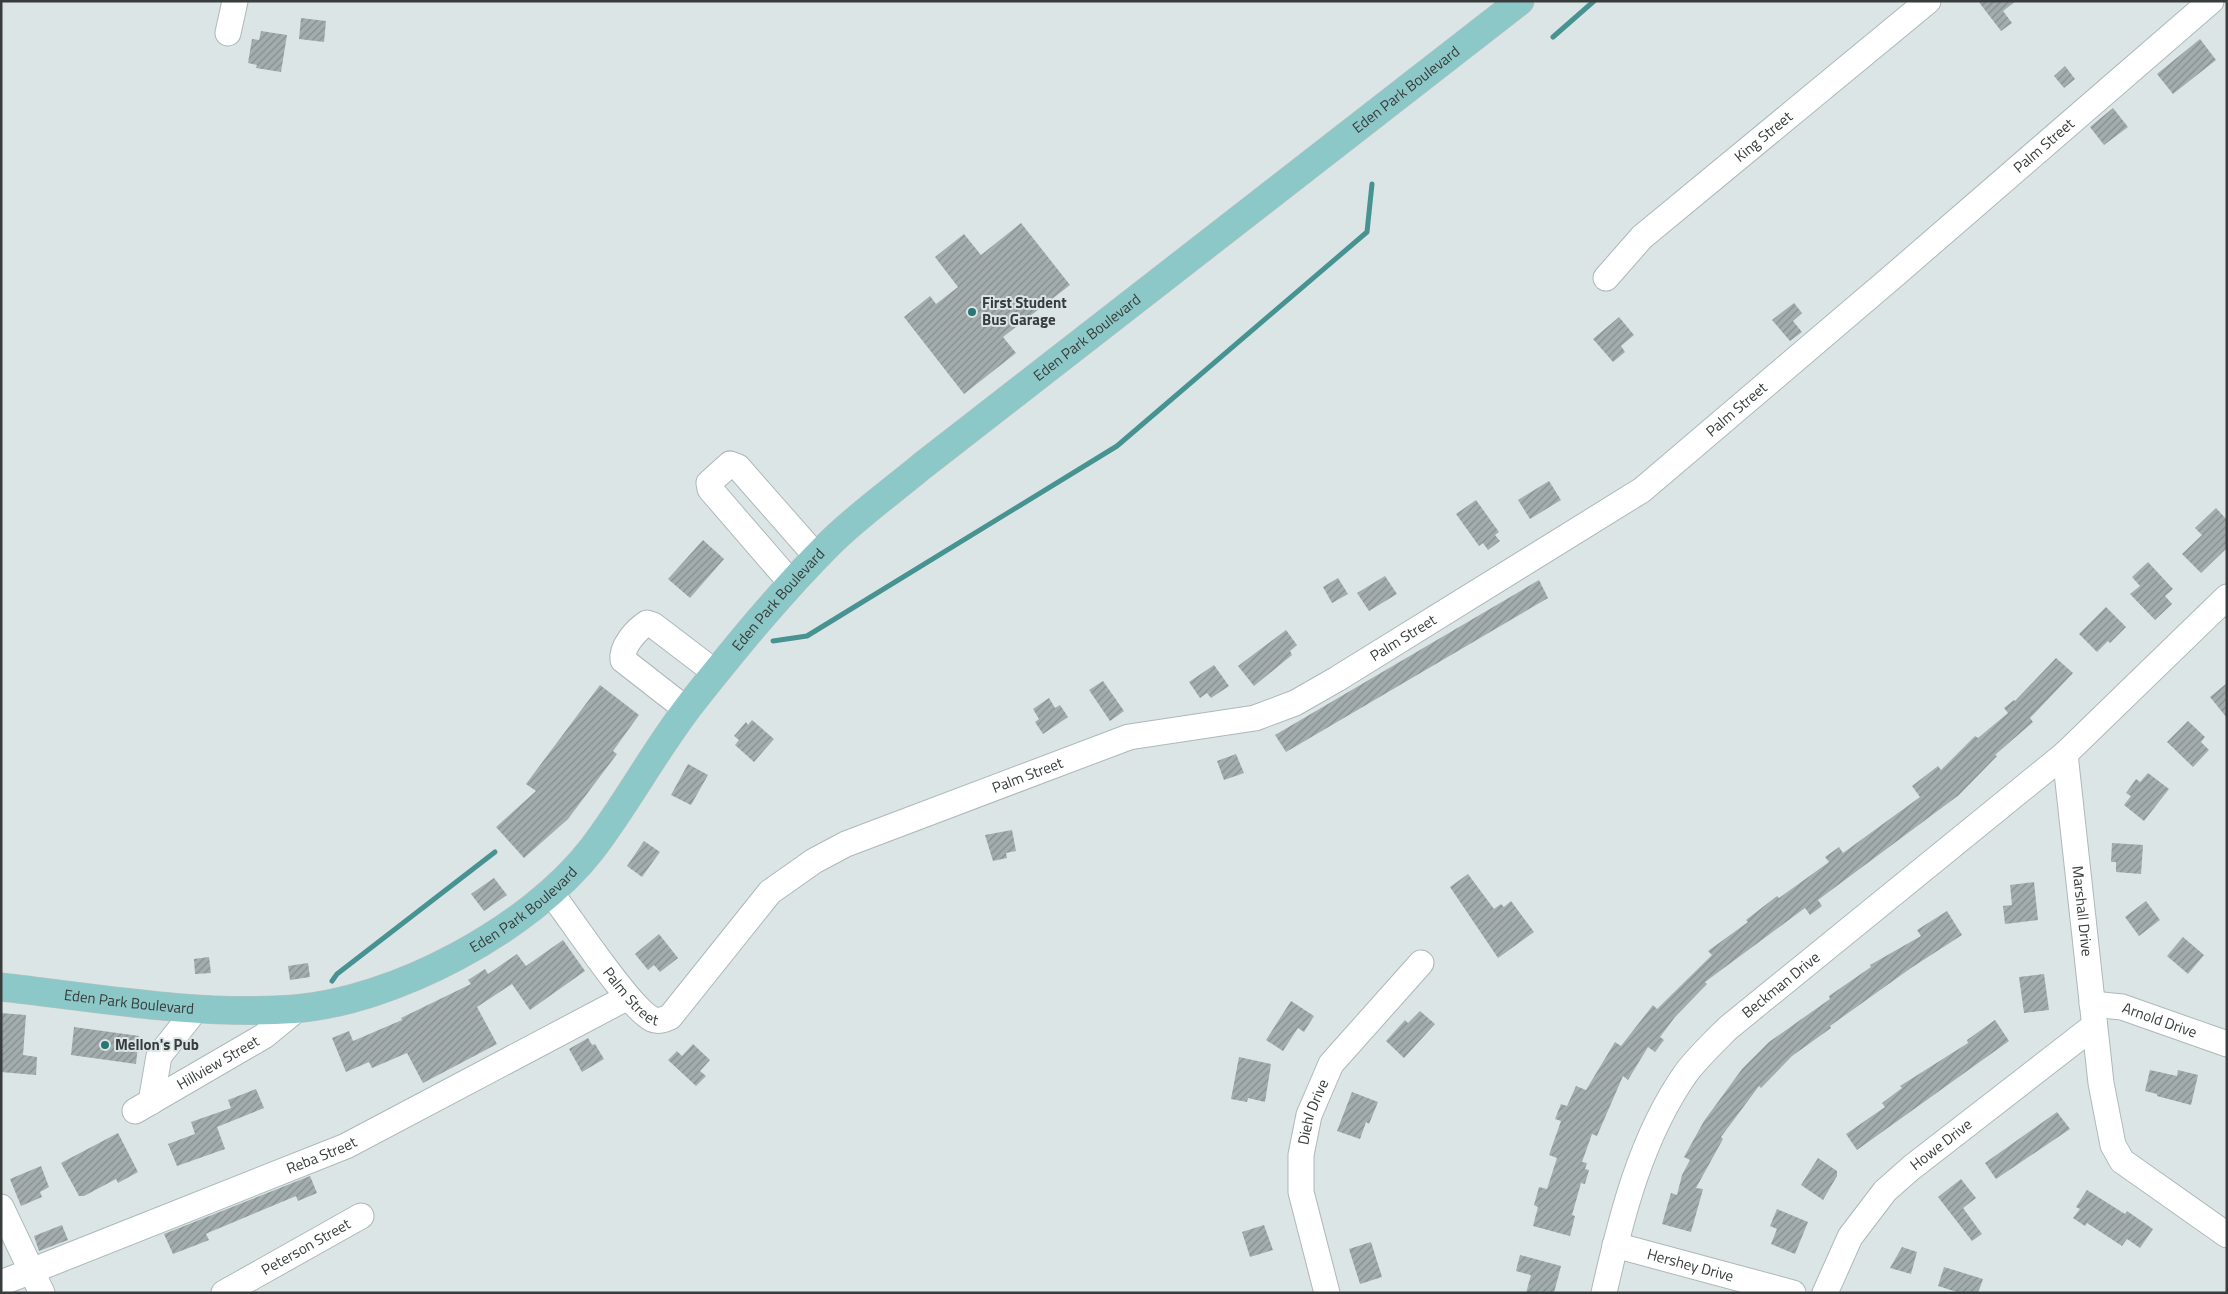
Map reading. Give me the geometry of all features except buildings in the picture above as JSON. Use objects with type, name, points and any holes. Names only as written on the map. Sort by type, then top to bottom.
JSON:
[{"type":"main road","name":"Eden Park Boulevard","points":[[1,987],[215,1011],[297,1009],[352,998],[409,979],[470,951],[514,922],[551,893],[591,850],[687,710],[767,610],[830,543],[922,466],[1520,1]]},
{"type":"street","points":[[228,33],[235,1]]},
{"type":"street","name":"King Street","points":[[1606,278],[1642,237],[1928,1]]},
{"type":"street","name":"Palm Street","points":[[551,893],[628,997],[649,1018],[658,1022],[670,1017],[770,892],[814,861],[846,844],[1128,737],[1255,718],[1294,703],[1337,679],[1642,490],[1883,285],[2211,1]]},
{"type":"street","points":[[792,584],[710,489],[709,483],[730,464],[738,467],[817,557]]},
{"type":"street","points":[[2065,754],[2227,598]]},
{"type":"street","points":[[687,710],[623,660],[622,655],[627,644],[640,627],[647,624],[653,625],[716,673]]},
{"type":"street","name":"Marshall Drive","points":[[2065,754],[2101,1083],[2113,1145],[2122,1161],[2227,1235]]},
{"type":"street","name":"Beckman Drive","points":[[1604,1293],[1615,1245],[1649,1138],[1687,1072],[1728,1028],[2065,754]]},
{"type":"street","name":"Diehl Drive","points":[[1327,1293],[1301,1192],[1301,1155],[1309,1115],[1331,1064],[1421,963]]},
{"type":"street","name":"Reba Street","points":[[1,1283],[346,1146],[628,997]]},
{"type":"street","name":"Arnold Drive","points":[[2093,1015],[2122,1007],[2227,1044]]},
{"type":"street","name":"Hillview Street","points":[[196,1009],[159,1056],[143,1107],[264,1036],[297,1009]]},
{"type":"street","name":"Howe Drive","points":[[1825,1293],[1850,1237],[1885,1191],[2093,1015]]},
{"type":"street","points":[[1,1207],[42,1293]]},
{"type":"street","name":"Peterson Street","points":[[224,1293],[361,1216]]},
{"type":"street","name":"Hershey Drive","points":[[1615,1245],[1793,1293]]},
{"type":"waterway","points":[[1553,37],[1594,1]]},
{"type":"waterway","points":[[773,641],[807,636],[1117,446],[1367,232],[1372,184]]},
{"type":"waterway","points":[[332,981],[337,974],[495,852]]},
{"type":"place","name":"First Student Bus Garage","points":[[972,312]]},
{"type":"place","name":"Mellon's Pub","points":[[105,1045]]}]
